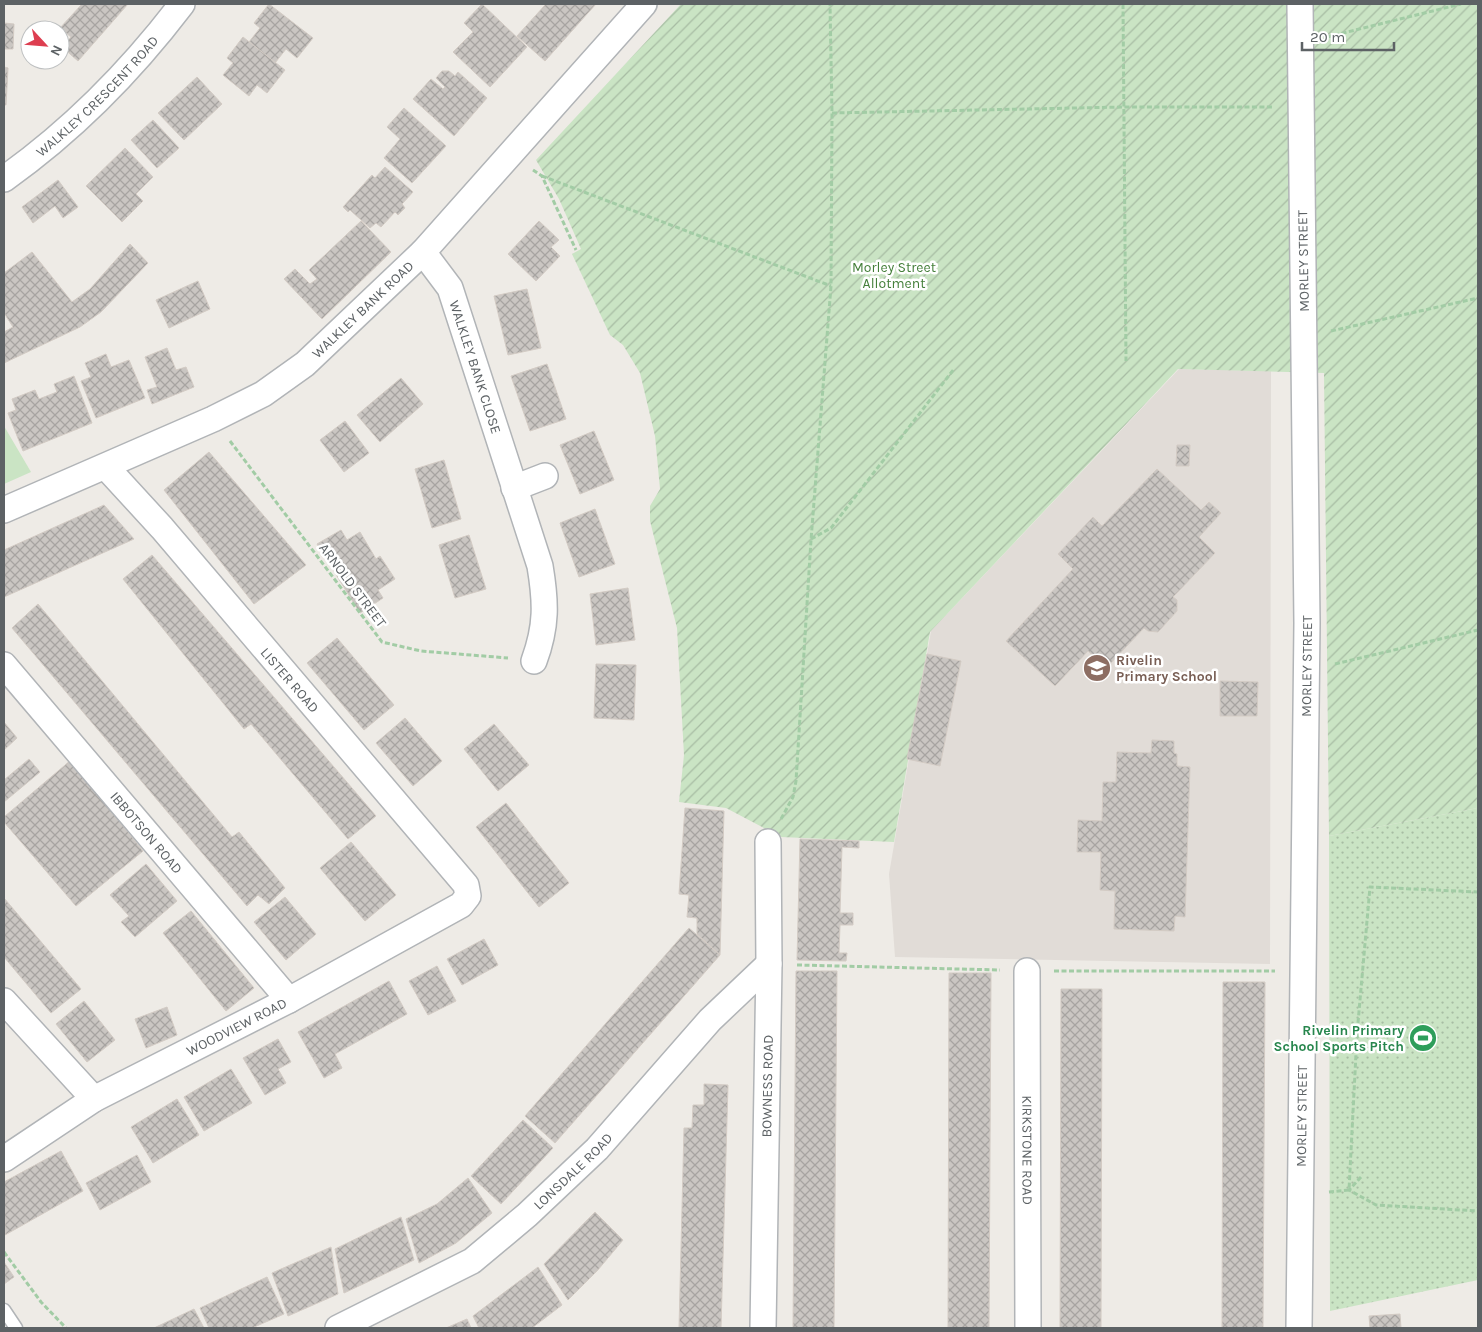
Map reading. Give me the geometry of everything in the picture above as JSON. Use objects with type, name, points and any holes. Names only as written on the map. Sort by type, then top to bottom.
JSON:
[{"type":"street","name":"WALKLEY CRESCENT ROAD","points":[[4,179],[60,136],[121,79],[182,4]]},
{"type":"street","name":"WALKLEY BANK ROAD","points":[[4,510],[106,468],[213,419],[263,394],[305,364],[423,252],[644,4]]},
{"type":"street","name":"MORLEY STREET","points":[[1299,1328],[1306,670],[1300,4]]},
{"type":"street","name":"WALKLEY BANK CLOSE","points":[[423,252],[450,288],[540,566],[546,600],[543,637],[534,661]]},
{"type":"street","name":"LISTER ROAD","points":[[106,468],[162,528],[466,884],[468,896]]},
{"type":"street","points":[[514,488],[545,476]]},
{"type":"street","name":"IBBOTSON ROAD","points":[[4,665],[289,1000]]},
{"type":"street","name":"BOWNESS ROAD","points":[[763,1328],[769,964],[768,842]]},
{"type":"street","name":"WOODVIEW ROAD","points":[[4,1158],[94,1099],[289,1000],[461,905],[468,896]]},
{"type":"street","name":"LONSDALE ROAD","points":[[338,1328],[472,1261],[527,1215],[597,1149],[710,1020],[769,964]]},
{"type":"street","name":"KIRKSTONE ROAD","points":[[1027,971],[1028,1328]]},
{"type":"street","points":[[4,1001],[94,1099]]},
{"type":"lane","points":[[4,1310],[16,1328]]},
{"type":"path","points":[[768,842],[793,798],[796,781],[811,540],[831,286],[832,113],[830,4]]},
{"type":"path","points":[[1123,4],[1126,361]]},
{"type":"path","points":[[1300,44],[1461,4]]},
{"type":"path","points":[[832,113],[1124,107],[1301,107]]},
{"type":"path","points":[[511,151],[542,176],[831,286]]},
{"type":"path","points":[[542,176],[576,250]]},
{"type":"path","points":[[1304,337],[1478,298]]},
{"type":"path","points":[[811,540],[831,528],[954,369]]},
{"type":"path","name":"ARNOLD STREET","points":[[213,419],[382,642],[421,651],[534,661]]},
{"type":"path","points":[[1306,670],[1478,630]]},
{"type":"path","points":[[1349,1190],[1357,1034],[1370,887],[1478,892]]},
{"type":"path","points":[[1349,1190],[1361,1177]]},
{"type":"path","points":[[1301,1195],[1349,1190],[1376,1205],[1478,1211]]},
{"type":"path","points":[[4,1252],[41,1302],[66,1328]]},
{"type":"shaded area","name":"Rivelin Primary School","points":[[1179,369],[1271,371],[1270,964],[895,957],[889,874],[931,631]]},
{"type":"green space","name":"Morley Street Allotment","points":[[681,4],[1478,4],[1478,808],[1329,836],[1324,373],[1178,369],[930,632],[894,842],[781,837],[726,808],[679,802],[684,755],[677,628],[650,521],[650,506],[660,489],[655,436],[640,373],[623,345],[610,335],[572,254],[581,249],[559,199],[536,160]]},
{"type":"green space","points":[[4,426],[31,472],[4,484]]},
{"type":"green space","points":[[1478,808],[1478,1280],[1330,1311],[1329,836]]},
{"type":"building","points":[[82,4],[128,4],[78,61],[70,54],[70,20],[67,20]]},
{"type":"building","points":[[269,4],[313,38],[297,58],[286,49],[275,63],[249,42],[260,28],[254,23]]},
{"type":"building","points":[[482,4],[527,47],[490,87],[453,52],[473,32],[464,23]]},
{"type":"building","points":[[546,4],[596,4],[545,61],[517,36]]},
{"type":"building","points":[[4,23],[14,24],[13,49],[4,49]]},
{"type":"building","points":[[243,37],[285,70],[267,93],[257,85],[249,96],[223,75],[233,63],[227,58]]},
{"type":"building","points":[[4,67],[8,68],[6,105],[4,105]]},
{"type":"building","points":[[442,71],[449,71],[455,76],[458,72],[487,98],[454,136],[413,99],[431,79],[443,89],[445,87],[436,78]]},
{"type":"building","points":[[197,77],[222,104],[184,140],[158,113]]},
{"type":"building","points":[[404,108],[446,146],[412,183],[384,158],[400,139],[387,127]]},
{"type":"building","points":[[153,120],[179,148],[157,168],[131,140]]},
{"type":"building","points":[[125,148],[153,177],[136,194],[143,201],[122,222],[86,186]]},
{"type":"building","points":[[385,167],[413,192],[402,204],[405,208],[398,215],[395,212],[381,227],[376,223],[370,228],[350,210],[348,212],[343,207],[372,175],[375,178]]},
{"type":"building","points":[[58,180],[78,207],[63,218],[55,206],[33,223],[22,207]]},
{"type":"building","points":[[361,221],[391,252],[322,319],[284,279],[295,269],[310,284],[317,279],[309,270]]},
{"type":"building","points":[[539,221],[559,240],[551,247],[560,256],[536,281],[508,254]]},
{"type":"building","points":[[130,244],[148,263],[101,312],[80,327],[4,363],[4,332],[13,327],[4,313],[4,273],[32,252],[72,302],[90,289]]},
{"type":"building","points":[[198,281],[210,309],[169,328],[156,300]]},
{"type":"building","points":[[527,289],[541,348],[508,355],[494,296]]},
{"type":"building","points":[[167,348],[176,370],[186,367],[194,387],[152,404],[147,390],[157,387],[145,357]]},
{"type":"building","points":[[106,354],[111,367],[129,360],[145,398],[96,418],[81,381],[91,377],[85,363]]},
{"type":"building","points":[[547,364],[566,419],[530,431],[511,376]]},
{"type":"building","points":[[74,376],[92,423],[23,451],[8,413],[16,410],[12,399],[35,390],[39,399],[57,392],[54,384]]},
{"type":"building","points":[[401,378],[423,404],[380,442],[357,415]]},
{"type":"building","points":[[345,421],[369,453],[344,472],[320,440]]},
{"type":"building","points":[[594,431],[614,480],[580,494],[560,445]]},
{"type":"building","points":[[1177,445],[1190,445],[1189,466],[1176,466]]},
{"type":"building","points":[[209,452],[306,565],[254,604],[164,490]]},
{"type":"building","points":[[444,460],[461,519],[432,528],[415,469]]},
{"type":"building","points":[[1157,469],[1201,510],[1209,502],[1221,513],[1199,537],[1215,553],[1173,597],[1177,600],[1177,611],[1158,632],[1148,631],[1144,628],[1106,668],[1088,651],[1055,686],[1006,641],[1073,569],[1058,554],[1093,517],[1102,526]]},
{"type":"building","points":[[104,505],[134,539],[4,597],[4,550]]},
{"type":"building","points":[[595,509],[615,564],[579,577],[560,523]]},
{"type":"building","points":[[341,530],[347,540],[360,532],[376,559],[380,556],[395,579],[378,590],[383,598],[360,613],[317,544]]},
{"type":"building","points":[[469,535],[486,589],[455,598],[439,545]]},
{"type":"building","points":[[152,555],[376,816],[348,839],[251,724],[244,729],[123,579]]},
{"type":"building","points":[[628,588],[635,640],[596,645],[590,594]]},
{"type":"building","points":[[38,604],[232,837],[239,832],[285,888],[269,904],[258,895],[247,906],[12,628]]},
{"type":"building","points":[[337,638],[394,705],[364,730],[307,663]]},
{"type":"building","points":[[927,654],[961,661],[940,766],[907,759]]},
{"type":"building","points":[[596,664],[636,665],[634,720],[594,718]]},
{"type":"building","points":[[1220,681],[1258,682],[1257,716],[1220,716]]},
{"type":"building","points":[[405,718],[442,761],[413,786],[376,743]]},
{"type":"building","points":[[4,722],[17,738],[4,750]]},
{"type":"building","points":[[494,724],[529,765],[498,791],[464,749]]},
{"type":"building","points":[[1152,740],[1174,741],[1177,766],[1190,767],[1185,917],[1175,916],[1174,931],[1114,929],[1115,891],[1100,890],[1101,852],[1077,852],[1078,820],[1102,821],[1103,782],[1116,782],[1117,752],[1151,753]]},
{"type":"building","points":[[29,759],[40,772],[4,802],[4,780]]},
{"type":"building","points":[[71,760],[143,851],[76,906],[4,822],[4,817]]},
{"type":"building","points":[[506,803],[569,883],[539,907],[476,827]]},
{"type":"building","points":[[685,808],[724,811],[720,955],[697,934],[697,918],[687,917],[689,895],[679,894]]},
{"type":"building","points":[[800,839],[859,841],[859,848],[842,847],[840,913],[853,913],[853,925],[840,925],[839,953],[847,953],[846,961],[797,960]]},
{"type":"building","points":[[351,842],[396,895],[365,921],[320,868]]},
{"type":"building","points":[[146,864],[177,901],[135,937],[121,922],[129,916],[110,895]]},
{"type":"building","points":[[285,897],[316,934],[286,960],[254,922]]},
{"type":"building","points":[[4,898],[81,989],[51,1013],[4,957]]},
{"type":"building","points":[[191,911],[254,988],[226,1011],[163,933]]},
{"type":"building","points":[[689,928],[720,955],[555,1143],[525,1116]]},
{"type":"building","points":[[484,939],[498,965],[462,985],[447,959]]},
{"type":"building","points":[[437,966],[456,1001],[428,1015],[409,981]]},
{"type":"building","points":[[796,971],[837,971],[834,1328],[793,1328]]},
{"type":"building","points":[[949,973],[991,973],[989,1328],[948,1328]]},
{"type":"building","points":[[389,981],[407,1014],[335,1054],[342,1068],[324,1078],[298,1032]]},
{"type":"building","points":[[1223,982],[1265,982],[1263,1328],[1222,1328]]},
{"type":"building","points":[[1061,989],[1102,989],[1101,1328],[1060,1328]]},
{"type":"building","points":[[84,1001],[115,1040],[87,1062],[56,1024]]},
{"type":"building","points":[[167,1007],[177,1035],[146,1048],[135,1019]]},
{"type":"building","points":[[278,1039],[291,1062],[278,1069],[286,1083],[265,1095],[243,1058]]},
{"type":"building","points":[[231,1069],[252,1103],[204,1131],[184,1097]]},
{"type":"building","points":[[704,1084],[728,1085],[721,1328],[679,1328],[684,1128],[692,1128],[693,1105],[704,1105]]},
{"type":"building","points":[[177,1099],[199,1135],[153,1163],[131,1127]]},
{"type":"building","points":[[523,1120],[553,1148],[501,1204],[471,1176]]},
{"type":"building","points":[[61,1151],[83,1191],[5,1235],[4,1182]]},
{"type":"building","points":[[137,1155],[151,1182],[100,1210],[86,1183]]},
{"type":"building","points":[[468,1178],[492,1213],[456,1243],[419,1263],[406,1219],[437,1204]]},
{"type":"building","points":[[595,1212],[623,1240],[597,1271],[568,1300],[544,1264]]},
{"type":"building","points":[[401,1217],[414,1260],[344,1293],[335,1249]]},
{"type":"building","points":[[331,1247],[338,1294],[288,1316],[272,1273]]},
{"type":"building","points":[[4,1262],[14,1277],[4,1284]]},
{"type":"building","points":[[538,1267],[562,1305],[532,1328],[479,1328],[473,1316]]},
{"type":"building","points":[[267,1277],[284,1314],[252,1328],[209,1328],[200,1308]]},
{"type":"building","points":[[194,1309],[204,1328],[154,1328]]},
{"type":"building","points":[[1400,1314],[1401,1328],[1370,1328],[1369,1316]]},
{"type":"building","points":[[467,1319],[471,1328],[446,1328]]},
{"type":"place","name":"Rivelin Primary School","points":[[1097,668]]},
{"type":"place","name":"Rivelin Primary School Sports Pitch","points":[[1423,1038]]}]
